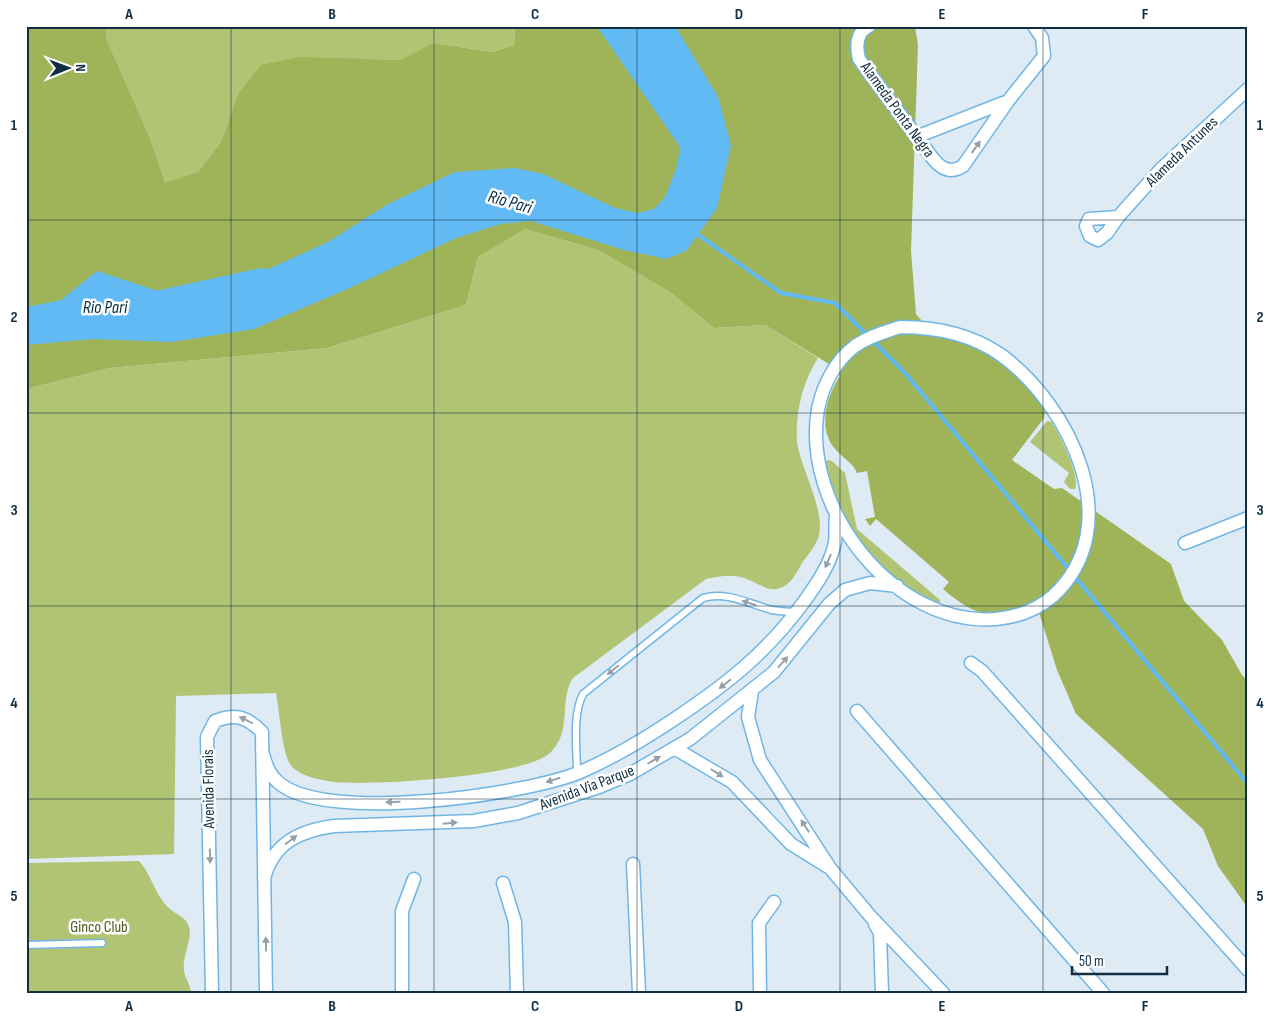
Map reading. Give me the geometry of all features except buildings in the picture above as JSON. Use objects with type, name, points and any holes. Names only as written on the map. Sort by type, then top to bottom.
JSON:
[{"type":"street","name":"Alameda Ponta Negra","points":[[869,26],[865,28],[857,42],[859,59],[939,167],[951,170],[963,166],[1008,101]]},
{"type":"street","points":[[916,137],[1008,101],[1044,56],[1042,38],[1034,26]]},
{"type":"street","name":"Alameda Antunes","points":[[1118,217],[1161,169],[1248,89]]},
{"type":"street","name":"Avenida Via Parque","points":[[900,327],[948,330],[1000,354],[1029,378],[1052,406],[1070,435],[1081,463],[1086,488],[1086,534],[1074,569],[1066,581],[1046,602],[1028,612],[1006,618],[983,620],[938,610],[911,596],[874,568],[844,530],[836,514],[824,486],[817,461],[817,418],[821,396],[840,360],[865,340],[900,327]]},
{"type":"street","name":"Avenida Via Parque","points":[[262,751],[268,773],[279,784],[292,792],[305,796],[350,802],[392,802],[464,797],[535,785],[577,773],[637,743],[711,695],[747,666],[786,627],[820,581],[835,542],[836,514]]},
{"type":"street","points":[[1185,543],[1248,518]]},
{"type":"street","name":"Avenida Via Parque","points":[[264,879],[268,863],[288,842],[314,829],[334,826],[441,824],[518,813],[599,787],[630,774],[690,739],[752,691],[774,672],[829,604],[844,590],[870,583],[897,586]]},
{"type":"street","points":[[971,664],[982,671],[1248,970]]},
{"type":"street","points":[[752,691],[748,717],[760,760],[830,868],[871,917],[943,993]]},
{"type":"street","points":[[857,711],[1103,993]]},
{"type":"street","name":"Avenida Florais","points":[[214,991],[207,737],[215,721],[237,716],[250,720],[262,732],[266,988]]},
{"type":"street","points":[[674,748],[732,782],[791,844],[830,868]]},
{"type":"street","points":[[633,864],[639,993]]},
{"type":"street","points":[[402,993],[402,911],[414,879]]},
{"type":"street","points":[[503,883],[515,922],[517,993]]},
{"type":"street","points":[[760,993],[759,923],[774,902]]},
{"type":"street","points":[[871,917],[880,933],[882,993]]},
{"type":"street","points":[[254,993],[266,988]]},
{"type":"lane","points":[[577,773],[579,700],[582,694],[703,598],[714,595],[726,596],[774,610],[796,613]]},
{"type":"lane","points":[[26,945],[102,942]]},
{"type":"green space","points":[[26,26],[106,26],[106,38],[150,138],[165,183],[198,172],[221,142],[238,94],[261,65],[300,57],[401,60],[432,43],[493,52],[514,45],[515,26],[915,26],[918,45],[911,251],[916,314],[928,328],[973,346],[1007,367],[1031,389],[1045,412],[1044,418],[1012,460],[1054,489],[1062,488],[1171,564],[1184,601],[1222,640],[1242,675],[1248,681],[1248,908],[1218,866],[1203,829],[1076,714],[1057,670],[1037,606],[1034,602],[996,614],[976,611],[955,599],[943,589],[949,582],[876,519],[870,526],[865,519],[875,517],[867,471],[857,473],[830,442],[827,433],[825,423],[828,403],[840,376],[834,367],[765,325],[714,328],[670,292],[598,250],[525,229],[478,257],[466,305],[327,348],[110,368],[26,389]]},
{"type":"green space","points":[[106,26],[515,26],[514,45],[493,52],[432,43],[402,60],[358,59],[238,94],[221,142],[198,172],[165,184],[150,138],[106,38]]},
{"type":"green space","points":[[525,229],[598,250],[670,292],[714,328],[765,325],[818,358],[808,377],[801,398],[797,419],[797,441],[817,505],[820,530],[817,541],[793,578],[784,586],[775,589],[766,588],[748,579],[735,576],[706,579],[573,678],[566,696],[562,734],[551,752],[537,761],[482,774],[380,783],[334,782],[310,777],[298,772],[287,758],[276,693],[176,696],[174,854],[26,859],[26,389],[110,368],[327,348],[466,305],[478,257]]},
{"type":"green space","points":[[1047,421],[1052,422],[1068,455],[1075,475],[1075,489],[1070,489],[1064,482],[1069,473],[1030,442]]},
{"type":"green space","points":[[827,460],[832,461],[845,473],[857,529],[940,600],[940,603],[908,589],[893,578],[855,537],[832,491],[825,465]]},
{"type":"green space","name":"Ginco Club","points":[[139,861],[165,904],[184,918],[188,924],[190,936],[184,965],[191,993],[26,993],[26,863]]},
{"type":"water","name":"Rio Pari","points":[[606,26],[675,26],[718,97],[731,145],[717,208],[686,251],[666,259],[624,250],[531,221],[501,224],[456,238],[352,287],[254,329],[172,342],[94,339],[26,345],[26,307],[61,300],[97,271],[158,291],[198,296],[231,286],[328,242],[388,204],[455,172],[515,168],[543,174],[615,208],[638,213],[654,209],[665,197],[676,169],[683,136],[676,111],[660,88]]},
{"type":"waterway","name":"Rio Pari","points":[[610,26],[694,148],[692,154]]},
{"type":"waterway","points":[[694,232],[781,293],[835,303],[905,373],[1248,784]]},
{"type":"waterway","name":"Rio Pari","points":[[156,302],[262,279]]}]
